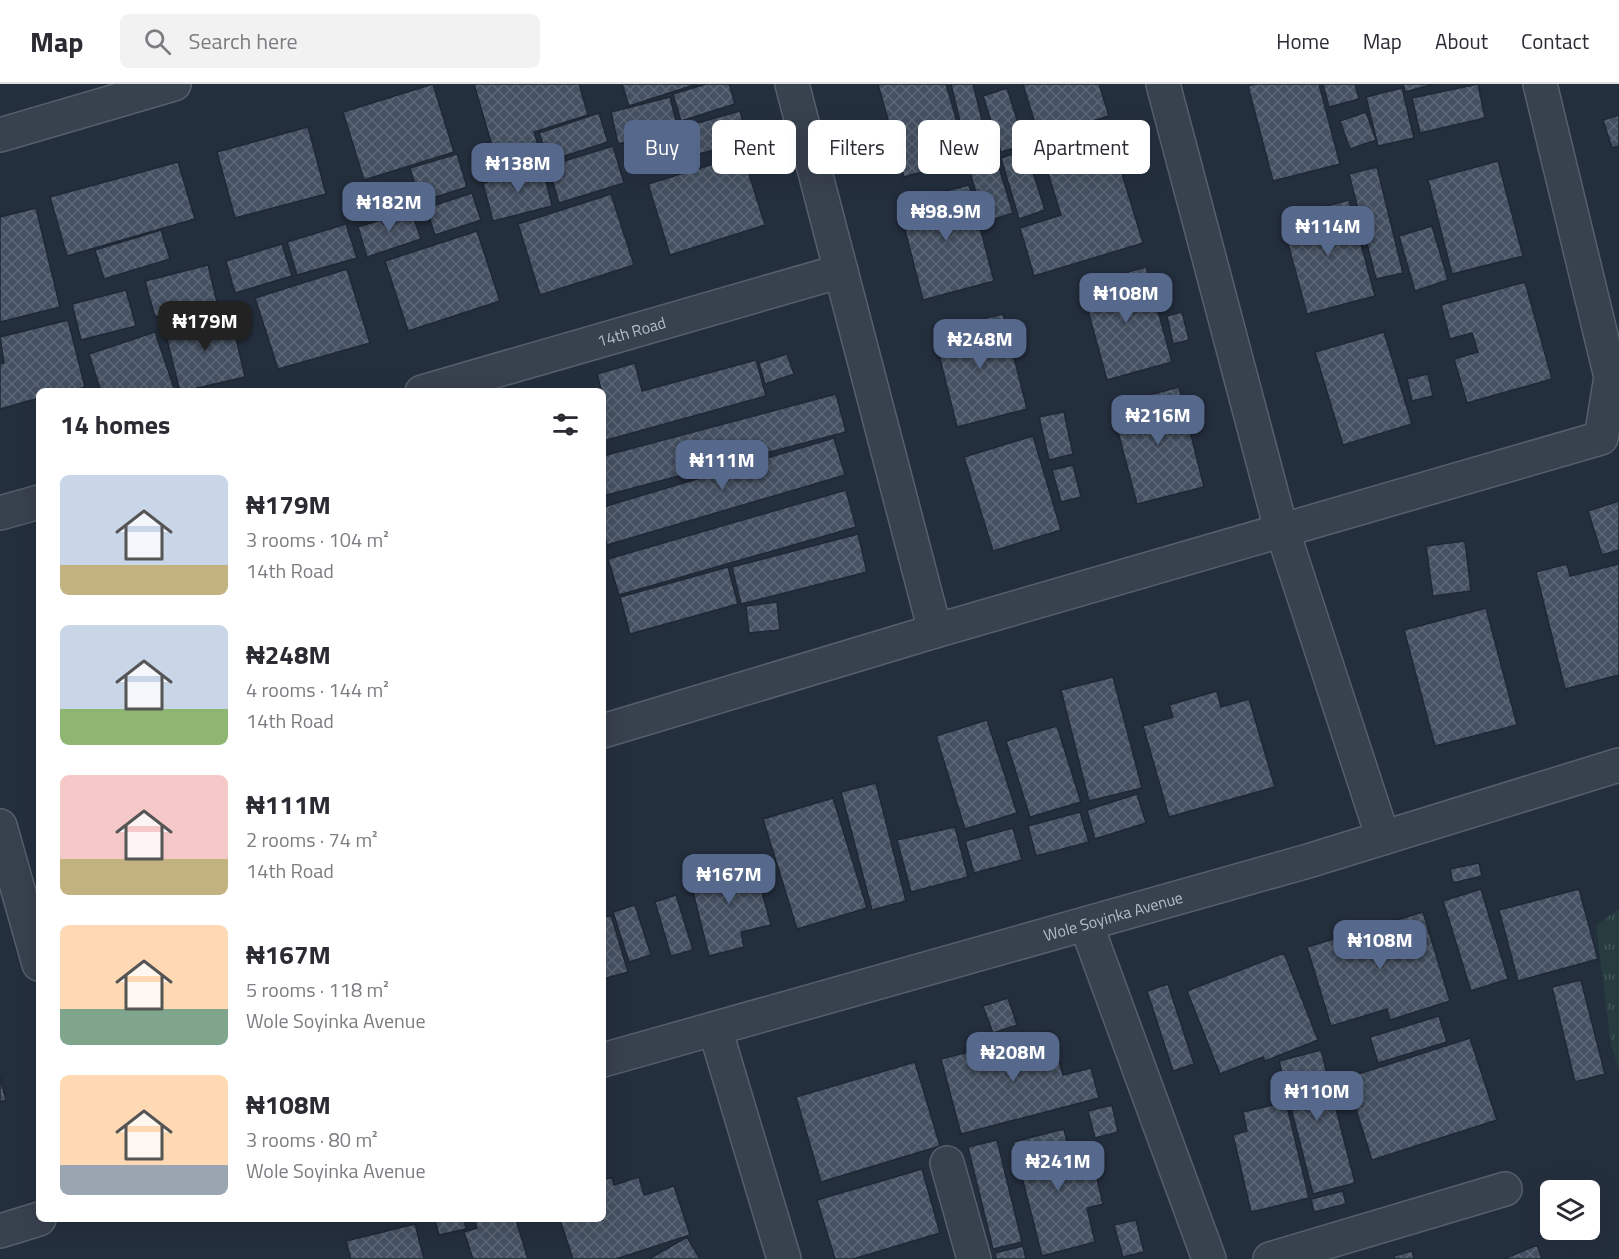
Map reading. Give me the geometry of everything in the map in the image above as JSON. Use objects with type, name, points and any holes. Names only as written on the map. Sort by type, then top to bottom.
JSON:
[{"type":"street","points":[[0,135],[174,84]]},
{"type":"street","points":[[792,84],[935,631]]},
{"type":"street","points":[[1163,84],[1282,531],[1383,838]]},
{"type":"street","points":[[606,730],[935,631],[1601,438],[1611,377],[1540,84]]},
{"type":"street","name":"14th Road","points":[[436,388],[841,271]]},
{"type":"street","points":[[0,513],[36,503]]},
{"type":"street","name":"Wole Soyinka Avenue","points":[[606,1059],[1383,838],[1619,765]]},
{"type":"street","points":[[0,826],[32,903],[36,938]]},
{"type":"street","points":[[1086,924],[1209,1259]]},
{"type":"street","points":[[715,1029],[784,1259]]},
{"type":"street","points":[[946,1163],[974,1259]]},
{"type":"street","points":[[1270,1259],[1505,1189]]},
{"type":"street","points":[[0,1231],[36,1221]]},
{"type":"green space","points":[[1619,909],[1619,1069],[1611,1045],[1596,925]]},
{"type":"building","points":[[433,84],[454,152],[364,180],[343,112]]},
{"type":"building","points":[[474,84],[579,84],[588,115],[534,132],[544,164],[485,181],[476,150],[492,146]]},
{"type":"building","points":[[622,84],[697,84],[629,106]]},
{"type":"building","points":[[706,84],[729,84],[735,104],[681,120],[673,94]]},
{"type":"building","points":[[878,84],[946,84],[957,120],[918,120],[918,173],[904,177],[903,174],[906,174],[906,120],[888,120]]},
{"type":"building","points":[[951,84],[973,84],[982,120],[960,120]]},
{"type":"building","points":[[1023,84],[1099,84],[1109,116],[1096,120],[1034,120]]},
{"type":"building","points":[[1255,84],[1319,84],[1340,164],[1273,181],[1248,86]]},
{"type":"building","points":[[1323,84],[1355,84],[1359,99],[1329,107]]},
{"type":"building","points":[[1403,84],[1434,84],[1405,92]]},
{"type":"building","points":[[1478,84],[1485,118],[1420,133],[1412,98]]},
{"type":"building","points":[[1007,88],[1017,120],[1012,120],[1012,149],[1001,152],[1000,120],[991,120],[983,96]]},
{"type":"building","points":[[1402,88],[1414,138],[1378,146],[1366,97]]},
{"type":"building","points":[[670,97],[676,120],[624,120],[624,142],[618,144],[611,112]]},
{"type":"building","points":[[740,111],[742,120],[712,120],[712,151],[700,154],[700,122]]},
{"type":"building","points":[[1366,112],[1376,140],[1350,149],[1340,121]]},
{"type":"building","points":[[599,113],[608,142],[549,161],[539,133]]},
{"type":"building","points":[[1619,115],[1619,146],[1612,148],[1603,120]]},
{"type":"building","points":[[308,127],[326,194],[235,218],[217,152]]},
{"type":"building","points":[[613,146],[624,183],[559,203],[548,166]]},
{"type":"building","points":[[457,154],[467,187],[420,202],[410,168]]},
{"type":"building","points":[[1012,154],[1012,174],[1034,174],[1045,210],[1019,219],[1001,158]]},
{"type":"building","points":[[1498,161],[1523,256],[1452,274],[1428,180]]},
{"type":"building","points":[[178,162],[195,219],[67,256],[50,197]]},
{"type":"building","points":[[712,164],[712,174],[749,174],[765,225],[670,255],[648,184],[681,174],[700,174],[700,168]]},
{"type":"building","points":[[1377,167],[1403,273],[1376,279],[1349,174]]},
{"type":"building","points":[[543,168],[552,206],[493,221],[483,183]]},
{"type":"building","points":[[1000,171],[1013,213],[985,222],[970,174],[1000,174]]},
{"type":"building","points":[[1048,174],[1122,174],[1143,243],[1034,276],[1020,228],[1061,215]]},
{"type":"building","points":[[969,185],[994,281],[923,300],[898,203]]},
{"type":"building","points":[[472,193],[481,220],[435,235],[426,208]]},
{"type":"building","points":[[611,194],[634,265],[540,295],[518,224]]},
{"type":"building","points":[[1349,200],[1375,296],[1307,314],[1281,218]]},
{"type":"building","points":[[36,208],[60,307],[0,322],[0,217]]},
{"type":"building","points":[[411,210],[421,239],[367,257],[358,227]]},
{"type":"building","points":[[346,224],[357,258],[297,275],[287,242]]},
{"type":"building","points":[[1432,226],[1448,280],[1415,291],[1399,236]]},
{"type":"building","points":[[161,230],[170,259],[104,279],[95,250]]},
{"type":"building","points":[[477,231],[500,301],[408,331],[385,261]]},
{"type":"building","points":[[282,244],[292,276],[235,293],[226,261]]},
{"type":"building","points":[[208,265],[217,302],[155,317],[145,281]]},
{"type":"building","points":[[1146,267],[1172,362],[1107,380],[1081,285]]},
{"type":"building","points":[[347,269],[370,343],[278,369],[255,298]]},
{"type":"building","points":[[1525,282],[1552,379],[1467,403],[1454,359],[1478,352],[1472,333],[1450,339],[1441,305]]},
{"type":"building","points":[[126,290],[136,326],[81,340],[72,304]]},
{"type":"building","points":[[230,312],[245,377],[197,388],[179,388],[164,327]]},
{"type":"building","points":[[1182,312],[1189,340],[1173,344],[1167,316]]},
{"type":"building","points":[[1003,314],[1027,409],[957,427],[933,331]]},
{"type":"building","points":[[68,320],[85,387],[36,388],[36,399],[0,409],[0,364],[4,363],[0,337]]},
{"type":"building","points":[[155,332],[174,388],[100,388],[89,354]]},
{"type":"building","points":[[1384,332],[1412,424],[1343,445],[1315,352]]},
{"type":"building","points":[[787,354],[794,374],[765,384],[759,363]]},
{"type":"building","points":[[756,360],[766,396],[606,440],[606,388],[601,388],[597,374],[635,363],[642,391]]},
{"type":"building","points":[[1428,374],[1433,396],[1412,401],[1407,379]]},
{"type":"building","points":[[1179,387],[1204,487],[1137,504],[1111,405]]},
{"type":"building","points":[[836,394],[846,432],[606,495],[606,455]]},
{"type":"building","points":[[1064,412],[1073,454],[1049,460],[1039,417]]},
{"type":"building","points":[[1033,436],[1061,530],[993,551],[964,457]]},
{"type":"building","points":[[834,438],[845,475],[607,545],[606,506]]},
{"type":"building","points":[[1073,465],[1081,497],[1061,502],[1052,470]]},
{"type":"building","points":[[846,490],[856,527],[619,595],[608,559]]},
{"type":"building","points":[[1619,501],[1619,550],[1602,555],[1588,511]]},
{"type":"building","points":[[858,534],[867,572],[741,604],[732,567]]},
{"type":"building","points":[[1465,541],[1471,591],[1433,596],[1426,546]]},
{"type":"building","points":[[1567,564],[1570,576],[1619,564],[1619,675],[1565,689],[1536,572]]},
{"type":"building","points":[[728,567],[738,604],[630,634],[620,597]]},
{"type":"building","points":[[777,602],[780,630],[749,633],[746,606]]},
{"type":"building","points":[[1486,608],[1517,725],[1435,746],[1404,630]]},
{"type":"building","points":[[1113,677],[1142,788],[1089,801],[1061,690]]},
{"type":"building","points":[[1217,691],[1221,707],[1249,699],[1275,787],[1169,817],[1143,726],[1173,717],[1169,705]]},
{"type":"building","points":[[987,720],[1017,813],[965,829],[936,736]]},
{"type":"building","points":[[1057,726],[1081,802],[1030,817],[1006,741]]},
{"type":"building","points":[[876,783],[906,901],[872,910],[841,792]]},
{"type":"building","points":[[1137,794],[1146,823],[1095,839],[1087,810]]},
{"type":"building","points":[[833,798],[867,908],[797,929],[763,819]]},
{"type":"building","points":[[1080,812],[1089,842],[1036,856],[1028,826]]},
{"type":"building","points":[[955,827],[968,877],[911,892],[897,840]]},
{"type":"building","points":[[1013,828],[1022,860],[974,873],[965,841]]},
{"type":"building","points":[[753,859],[771,925],[741,932],[744,947],[709,956],[689,876]]},
{"type":"building","points":[[1479,863],[1482,876],[1453,883],[1450,869]]},
{"type":"building","points":[[1481,889],[1508,979],[1471,991],[1443,901]]},
{"type":"building","points":[[1579,889],[1598,959],[1518,981],[1499,910]]},
{"type":"building","points":[[676,895],[693,950],[671,956],[655,902]]},
{"type":"building","points":[[635,905],[651,955],[629,962],[613,912]]},
{"type":"building","points":[[1423,912],[1450,1001],[1390,1020],[1387,1009],[1331,1026],[1307,947]]},
{"type":"building","points":[[611,915],[628,972],[606,978],[606,917]]},
{"type":"building","points":[[1284,953],[1318,1040],[1265,1061],[1263,1057],[1220,1074],[1187,991]]},
{"type":"building","points":[[1581,980],[1605,1074],[1575,1082],[1552,987]]},
{"type":"building","points":[[1168,984],[1194,1064],[1173,1071],[1147,991]]},
{"type":"building","points":[[1008,998],[1017,1025],[993,1033],[983,1006]]},
{"type":"building","points":[[1439,1016],[1447,1042],[1378,1063],[1370,1037]]},
{"type":"building","points":[[1051,1031],[1063,1075],[1091,1068],[1099,1098],[961,1134],[941,1059]]},
{"type":"building","points":[[1470,1038],[1497,1120],[1372,1160],[1346,1078]]},
{"type":"building","points":[[1321,1050],[1355,1183],[1313,1194],[1279,1061]]},
{"type":"building","points":[[915,1062],[940,1146],[821,1182],[796,1097]]},
{"type":"building","points":[[0,1077],[6,1100],[0,1102]]},
{"type":"building","points":[[1286,1102],[1309,1198],[1251,1212],[1233,1135],[1247,1131],[1243,1112]]},
{"type":"building","points":[[1112,1105],[1118,1132],[1095,1138],[1088,1111]]},
{"type":"building","points":[[1064,1129],[1072,1163],[1092,1158],[1103,1204],[1087,1208],[1095,1242],[1042,1256],[1013,1142]]},
{"type":"building","points":[[997,1140],[1022,1242],[993,1249],[968,1147]]},
{"type":"building","points":[[922,1169],[940,1233],[853,1259],[835,1259],[817,1200]]},
{"type":"building","points":[[612,1177],[614,1185],[639,1177],[644,1195],[674,1186],[690,1235],[616,1259],[573,1259],[561,1222],[606,1222],[606,1179]]},
{"type":"building","points":[[1343,1191],[1346,1204],[1314,1212],[1311,1199]]},
{"type":"building","points":[[1136,1220],[1144,1252],[1123,1257],[1114,1225]]},
{"type":"building","points":[[436,1222],[464,1222],[466,1229],[439,1235]]},
{"type":"building","points":[[475,1222],[517,1222],[528,1259],[473,1259],[464,1232],[477,1228]]},
{"type":"building","points":[[415,1224],[424,1259],[351,1259],[346,1241]]},
{"type":"building","points":[[687,1237],[700,1259],[649,1259]]},
{"type":"building","points":[[1537,1245],[1542,1259],[1504,1259]]},
{"type":"building","points":[[1023,1246],[1026,1259],[996,1259],[995,1253]]},
{"type":"building","points":[[1412,1251],[1414,1259],[1395,1259],[1394,1256]]}]
